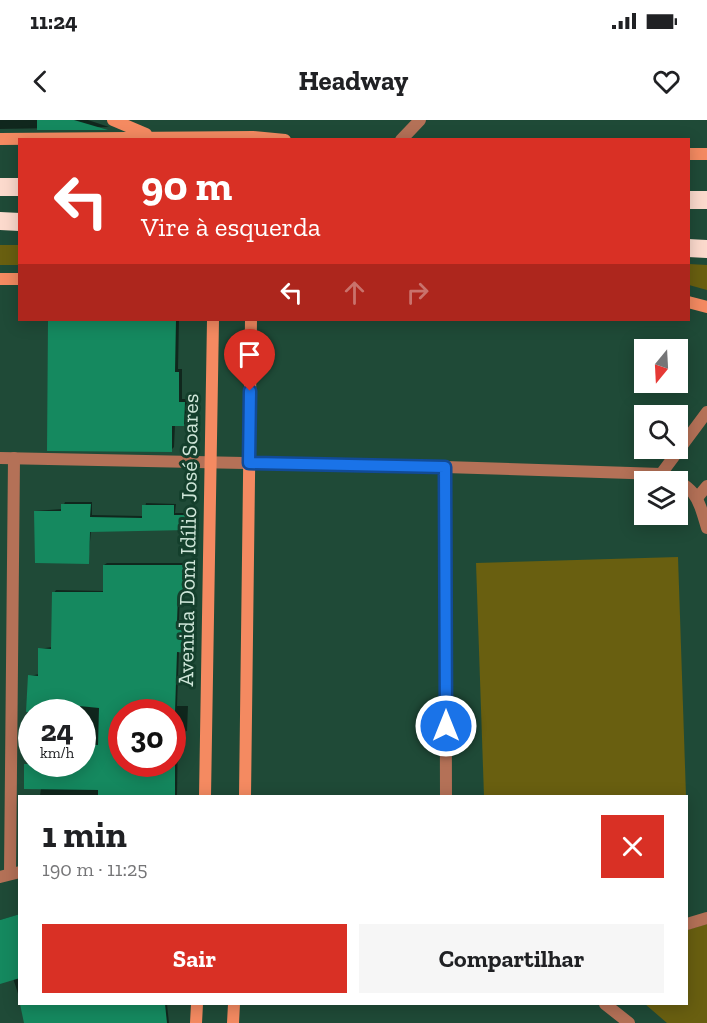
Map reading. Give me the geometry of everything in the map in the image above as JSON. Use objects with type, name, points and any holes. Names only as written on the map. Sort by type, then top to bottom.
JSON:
[{"type":"highway","points":[[0,187],[18,187]]},
{"type":"highway","points":[[690,200],[707,200]]},
{"type":"highway","points":[[0,221],[18,222]]},
{"type":"highway","points":[[690,248],[707,249]]},
{"type":"street","points":[[113,120],[153,137]]},
{"type":"street","points":[[403,138],[420,120]]},
{"type":"street","points":[[76,138],[197,138]]},
{"type":"street","points":[[0,139],[18,139]]},
{"type":"street","points":[[690,154],[707,154]]},
{"type":"street","points":[[0,279],[18,279]]},
{"type":"street","points":[[690,303],[707,307]]},
{"type":"street","name":"Avenida Dom Idílio José Soares","points":[[205,795],[213,321]]},
{"type":"street","points":[[245,795],[251,321]]},
{"type":"street","points":[[663,471],[707,412]]},
{"type":"street","points":[[0,458],[634,473]]},
{"type":"street","points":[[10,874],[14,458]]},
{"type":"street","points":[[445,467],[446,795]]},
{"type":"street","points":[[697,498],[707,486]]},
{"type":"street","points":[[688,487],[697,498],[707,528]]},
{"type":"street","points":[[688,924],[707,918]]},
{"type":"street","points":[[196,1023],[197,1005]]},
{"type":"street","points":[[233,1023],[234,1005]]},
{"type":"street","points":[[606,1005],[629,1023]]},
{"type":"shaded area","points":[[0,245],[18,245],[18,265],[0,265]]},
{"type":"shaded area","points":[[690,264],[707,265],[707,290],[690,285]]},
{"type":"shaded area","points":[[678,557],[686,795],[484,795],[476,563]]},
{"type":"shaded area","points":[[707,924],[707,1023],[667,1023],[646,1005],[688,1005],[688,930]]},
{"type":"building","points":[[37,120],[74,120],[108,130],[37,130]]},
{"type":"building","points":[[48,321],[176,321],[175,372],[179,372],[179,402],[185,402],[184,426],[172,426],[172,452],[47,451]]},
{"type":"building","points":[[61,504],[91,504],[90,517],[142,518],[142,505],[174,505],[174,515],[188,515],[188,530],[90,532],[89,564],[35,563],[34,511],[61,511]]},
{"type":"building","points":[[103,565],[187,565],[187,594],[178,594],[177,622],[188,623],[187,653],[177,652],[175,699],[108,699],[108,777],[175,777],[175,795],[98,795],[98,790],[24,789],[24,777],[96,777],[99,708],[96,708],[96,699],[27,699],[28,675],[38,676],[38,648],[51,649],[52,592],[103,592]]},
{"type":"building","points":[[18,915],[18,979],[0,984],[0,920]]},
{"type":"building","points":[[20,1005],[165,1005],[167,1023],[24,1023]]},
{"type":"route","points":[[250,391],[249,463],[445,467],[446,726]]}]
